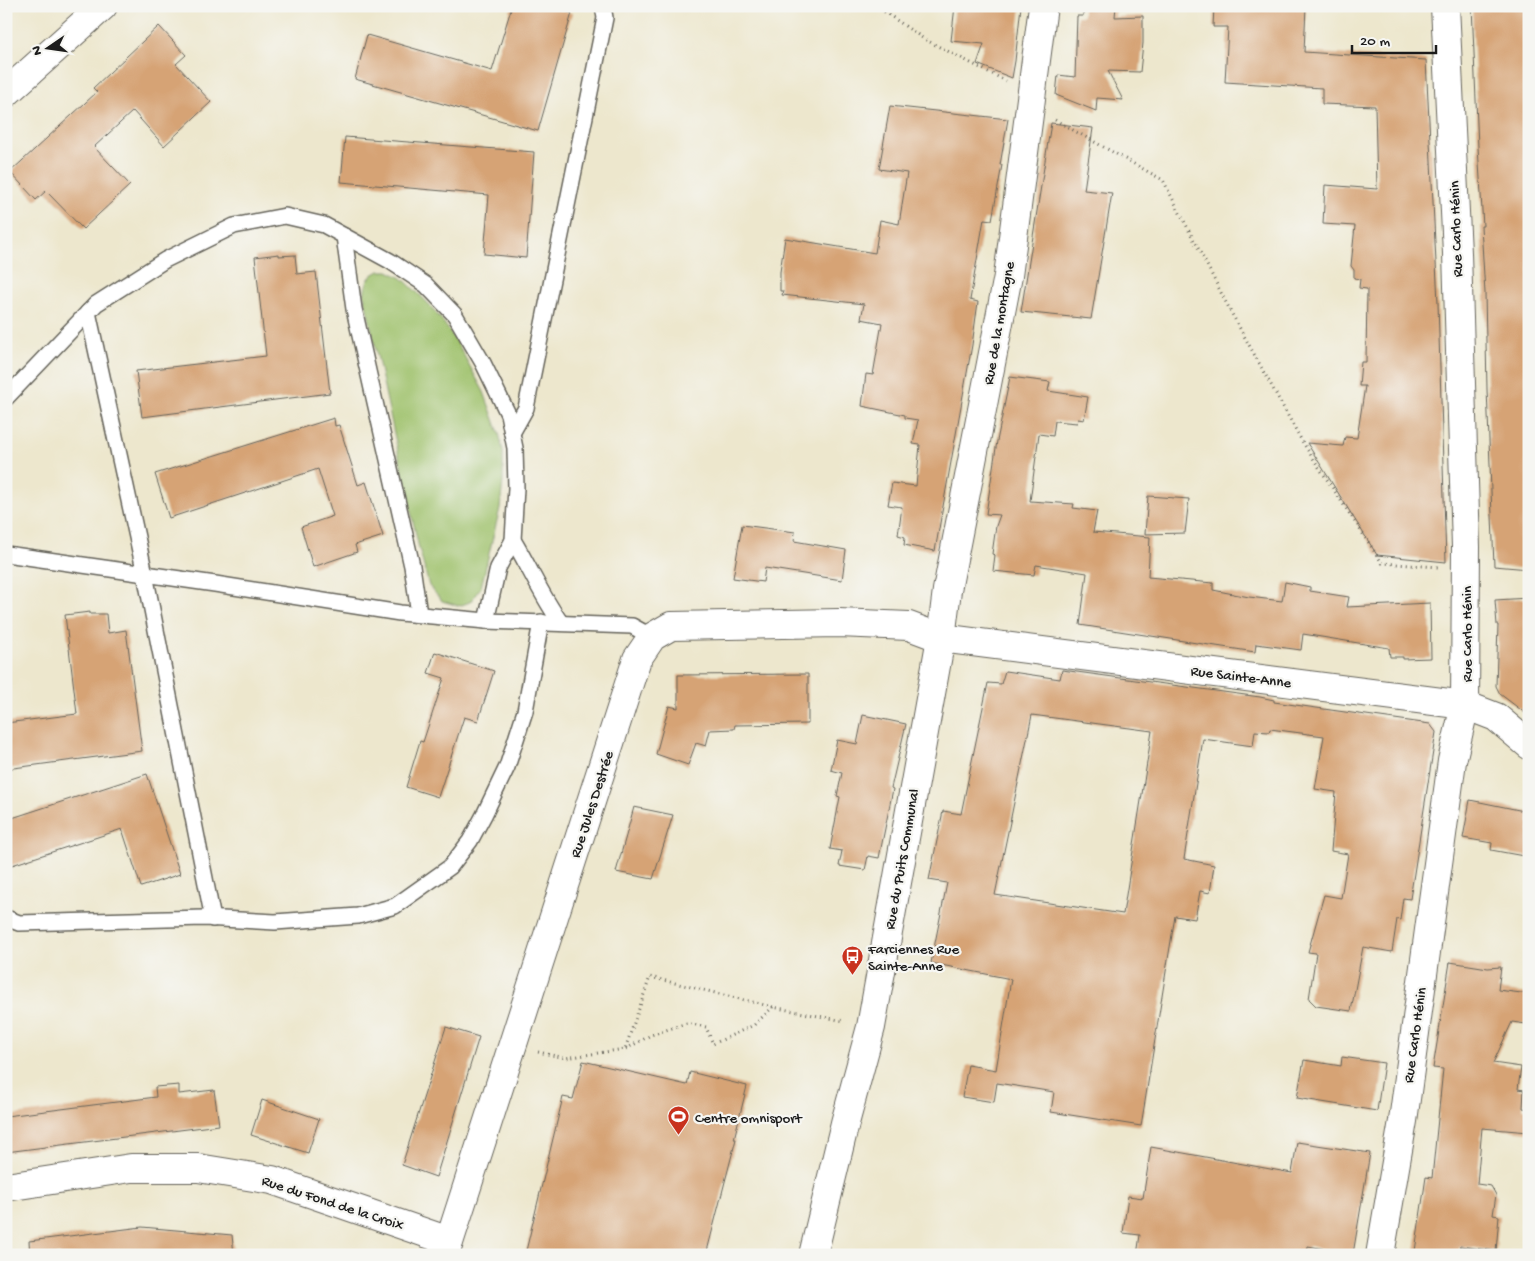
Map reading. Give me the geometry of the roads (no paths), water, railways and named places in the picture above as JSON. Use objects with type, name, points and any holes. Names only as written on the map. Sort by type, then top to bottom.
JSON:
[{"type":"street","points":[[6,93],[103,6]]},
{"type":"street","name":"Rue de la montagne","points":[[941,638],[947,590],[1008,276],[1043,6]]},
{"type":"street","name":"Rue Carlo Hénin","points":[[1380,1255],[1402,1121],[1452,761],[1465,705],[1466,569],[1457,262],[1445,6]]},
{"type":"street","name":"Rue Jules Destrée","points":[[447,1248],[637,659],[652,637],[671,626],[839,623],[909,626],[941,638]]},
{"type":"street","name":"Rue Sainte-Anne","points":[[941,638],[1465,705],[1496,716],[1529,745]]},
{"type":"street","name":"Rue du Puits Communal","points":[[813,1255],[845,1123],[871,1027],[941,638]]},
{"type":"street","name":"Rue du Fond de la Croix","points":[[6,1187],[131,1168],[198,1168],[272,1180],[447,1248]]},
{"type":"lane","points":[[512,433],[526,408],[542,335],[605,18],[603,6]]},
{"type":"lane","points":[[6,398],[96,304],[165,260],[234,226],[285,216],[324,225],[390,261],[426,285],[455,315],[483,363],[508,414],[515,448],[516,488],[513,540],[498,568],[486,620]]},
{"type":"lane","points":[[344,236],[354,309],[412,566],[419,614]]},
{"type":"lane","points":[[88,312],[145,574],[213,919]]},
{"type":"lane","points":[[513,540],[544,599],[560,623]]},
{"type":"lane","points":[[6,554],[400,613],[486,620],[632,626],[652,637]]},
{"type":"lane","points":[[6,918],[19,923],[213,919],[275,922],[358,916],[395,906],[450,867],[470,841],[507,766],[525,711],[541,622]]},
{"type":"place","name":"Farciennes Rue Sainte-Anne","points":[[852,976]]},
{"type":"place","name":"Centre omnisport","points":[[679,1136]]}]
